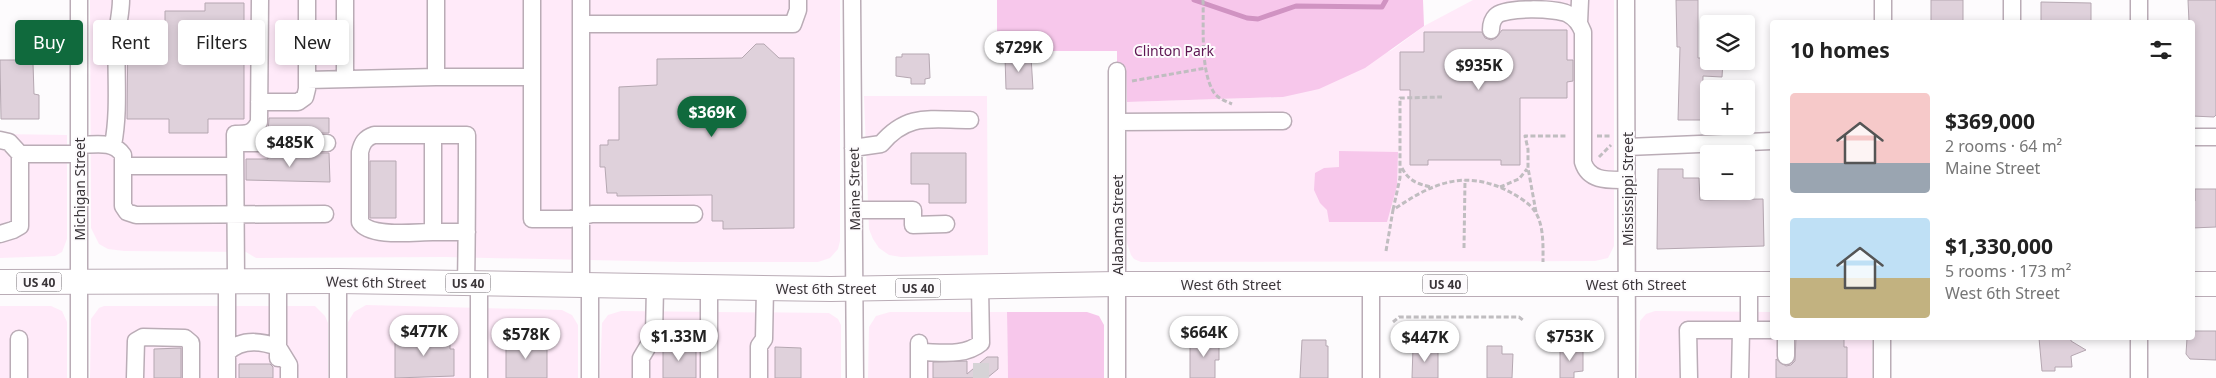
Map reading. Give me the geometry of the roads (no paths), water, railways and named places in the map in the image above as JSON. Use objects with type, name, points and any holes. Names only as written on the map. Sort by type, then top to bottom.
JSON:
[{"type":"highway","name":"West 6th Street","points":[[0,282],[473,283],[855,289],[1117,284],[1770,284]]},
{"type":"highway","points":[[2195,284],[2216,284]]},
{"type":"street","name":"Michigan Street","points":[[79,0],[79,378]]},
{"type":"street","points":[[113,145],[117,125],[117,34],[121,15],[121,0]]},
{"type":"street","points":[[227,378],[235,214],[235,134],[249,134],[256,130],[259,122],[260,0]]},
{"type":"street","points":[[259,102],[298,102],[305,97],[307,80],[307,0]]},
{"type":"street","points":[[345,0],[345,79]]},
{"type":"street","points":[[436,0],[436,77]]},
{"type":"street","points":[[532,0],[532,219],[570,219],[592,214],[694,214]]},
{"type":"street","points":[[581,0],[581,216],[590,378]]},
{"type":"street","points":[[581,24],[793,24],[798,10],[798,0]]},
{"type":"street","name":"Maine Street","points":[[852,0],[855,378]]},
{"type":"street","points":[[1579,23],[1580,0]]},
{"type":"street","name":"Mississippi Street","points":[[1626,0],[1627,378]]},
{"type":"street","points":[[1883,0],[1883,20]]},
{"type":"street","points":[[2012,0],[2012,20]]},
{"type":"street","points":[[2139,0],[2139,20]]},
{"type":"street","points":[[1491,30],[1492,21],[1496,15],[1505,10],[1555,5],[1579,23],[1583,32],[1583,162],[1586,172],[1593,177],[1606,180],[1627,180]]},
{"type":"street","points":[[307,80],[532,77]]},
{"type":"street","name":"Alabama Street","points":[[1117,78],[1117,378]]},
{"type":"street","points":[[853,148],[881,144],[891,133],[914,120],[970,120]]},
{"type":"street","points":[[1117,122],[1283,121]]},
{"type":"street","points":[[467,232],[378,232],[363,228],[360,222],[360,152],[361,144],[366,137],[374,135],[467,135],[467,232],[473,283],[479,378]]},
{"type":"street","points":[[432,232],[433,135]]},
{"type":"street","points":[[2195,137],[2216,137]]},
{"type":"street","points":[[0,140],[9,142],[20,154],[20,226],[0,234]]},
{"type":"street","points":[[1627,147],[1770,140]]},
{"type":"street","points":[[235,143],[327,143]]},
{"type":"street","points":[[20,154],[79,150],[113,145]]},
{"type":"street","points":[[113,145],[123,155],[123,206],[128,212],[136,215],[325,214]]},
{"type":"street","points":[[123,166],[235,166]]},
{"type":"street","points":[[854,210],[913,210],[913,225],[946,224]]},
{"type":"street","points":[[278,282],[278,378]]},
{"type":"street","points":[[338,282],[338,378]]},
{"type":"street","points":[[1371,284],[1371,378]]},
{"type":"street","points":[[1740,378],[1749,284]]},
{"type":"street","points":[[980,286],[981,363]]},
{"type":"street","points":[[641,378],[641,358],[654,336],[656,287]]},
{"type":"street","points":[[709,288],[709,378]]},
{"type":"street","points":[[765,288],[764,339],[769,346],[769,378]]},
{"type":"street","points":[[700,378],[700,346],[709,322]]},
{"type":"street","points":[[1689,378],[1688,330],[1770,330]]},
{"type":"street","points":[[135,378],[136,341],[143,337],[185,338],[191,344],[191,378]]},
{"type":"street","points":[[19,339],[19,378]]},
{"type":"street","points":[[759,378],[758,346],[764,339]]},
{"type":"street","points":[[1786,340],[1786,356]]},
{"type":"street","points":[[1882,340],[1882,378]]},
{"type":"street","points":[[2138,378],[2139,340]]},
{"type":"street","points":[[227,352],[233,347],[255,342],[278,348],[289,365],[289,378]]},
{"type":"street","points":[[919,378],[919,347],[964,352],[973,349],[981,343]]},
{"type":"waterway","points":[[1194,0],[1247,18],[1258,19],[1296,6],[1382,7],[1386,0]]},
{"type":"tunnel","points":[[981,363],[981,378]]},
{"type":"park label","name":"Clinton Park","points":[[1174,50]]}]
